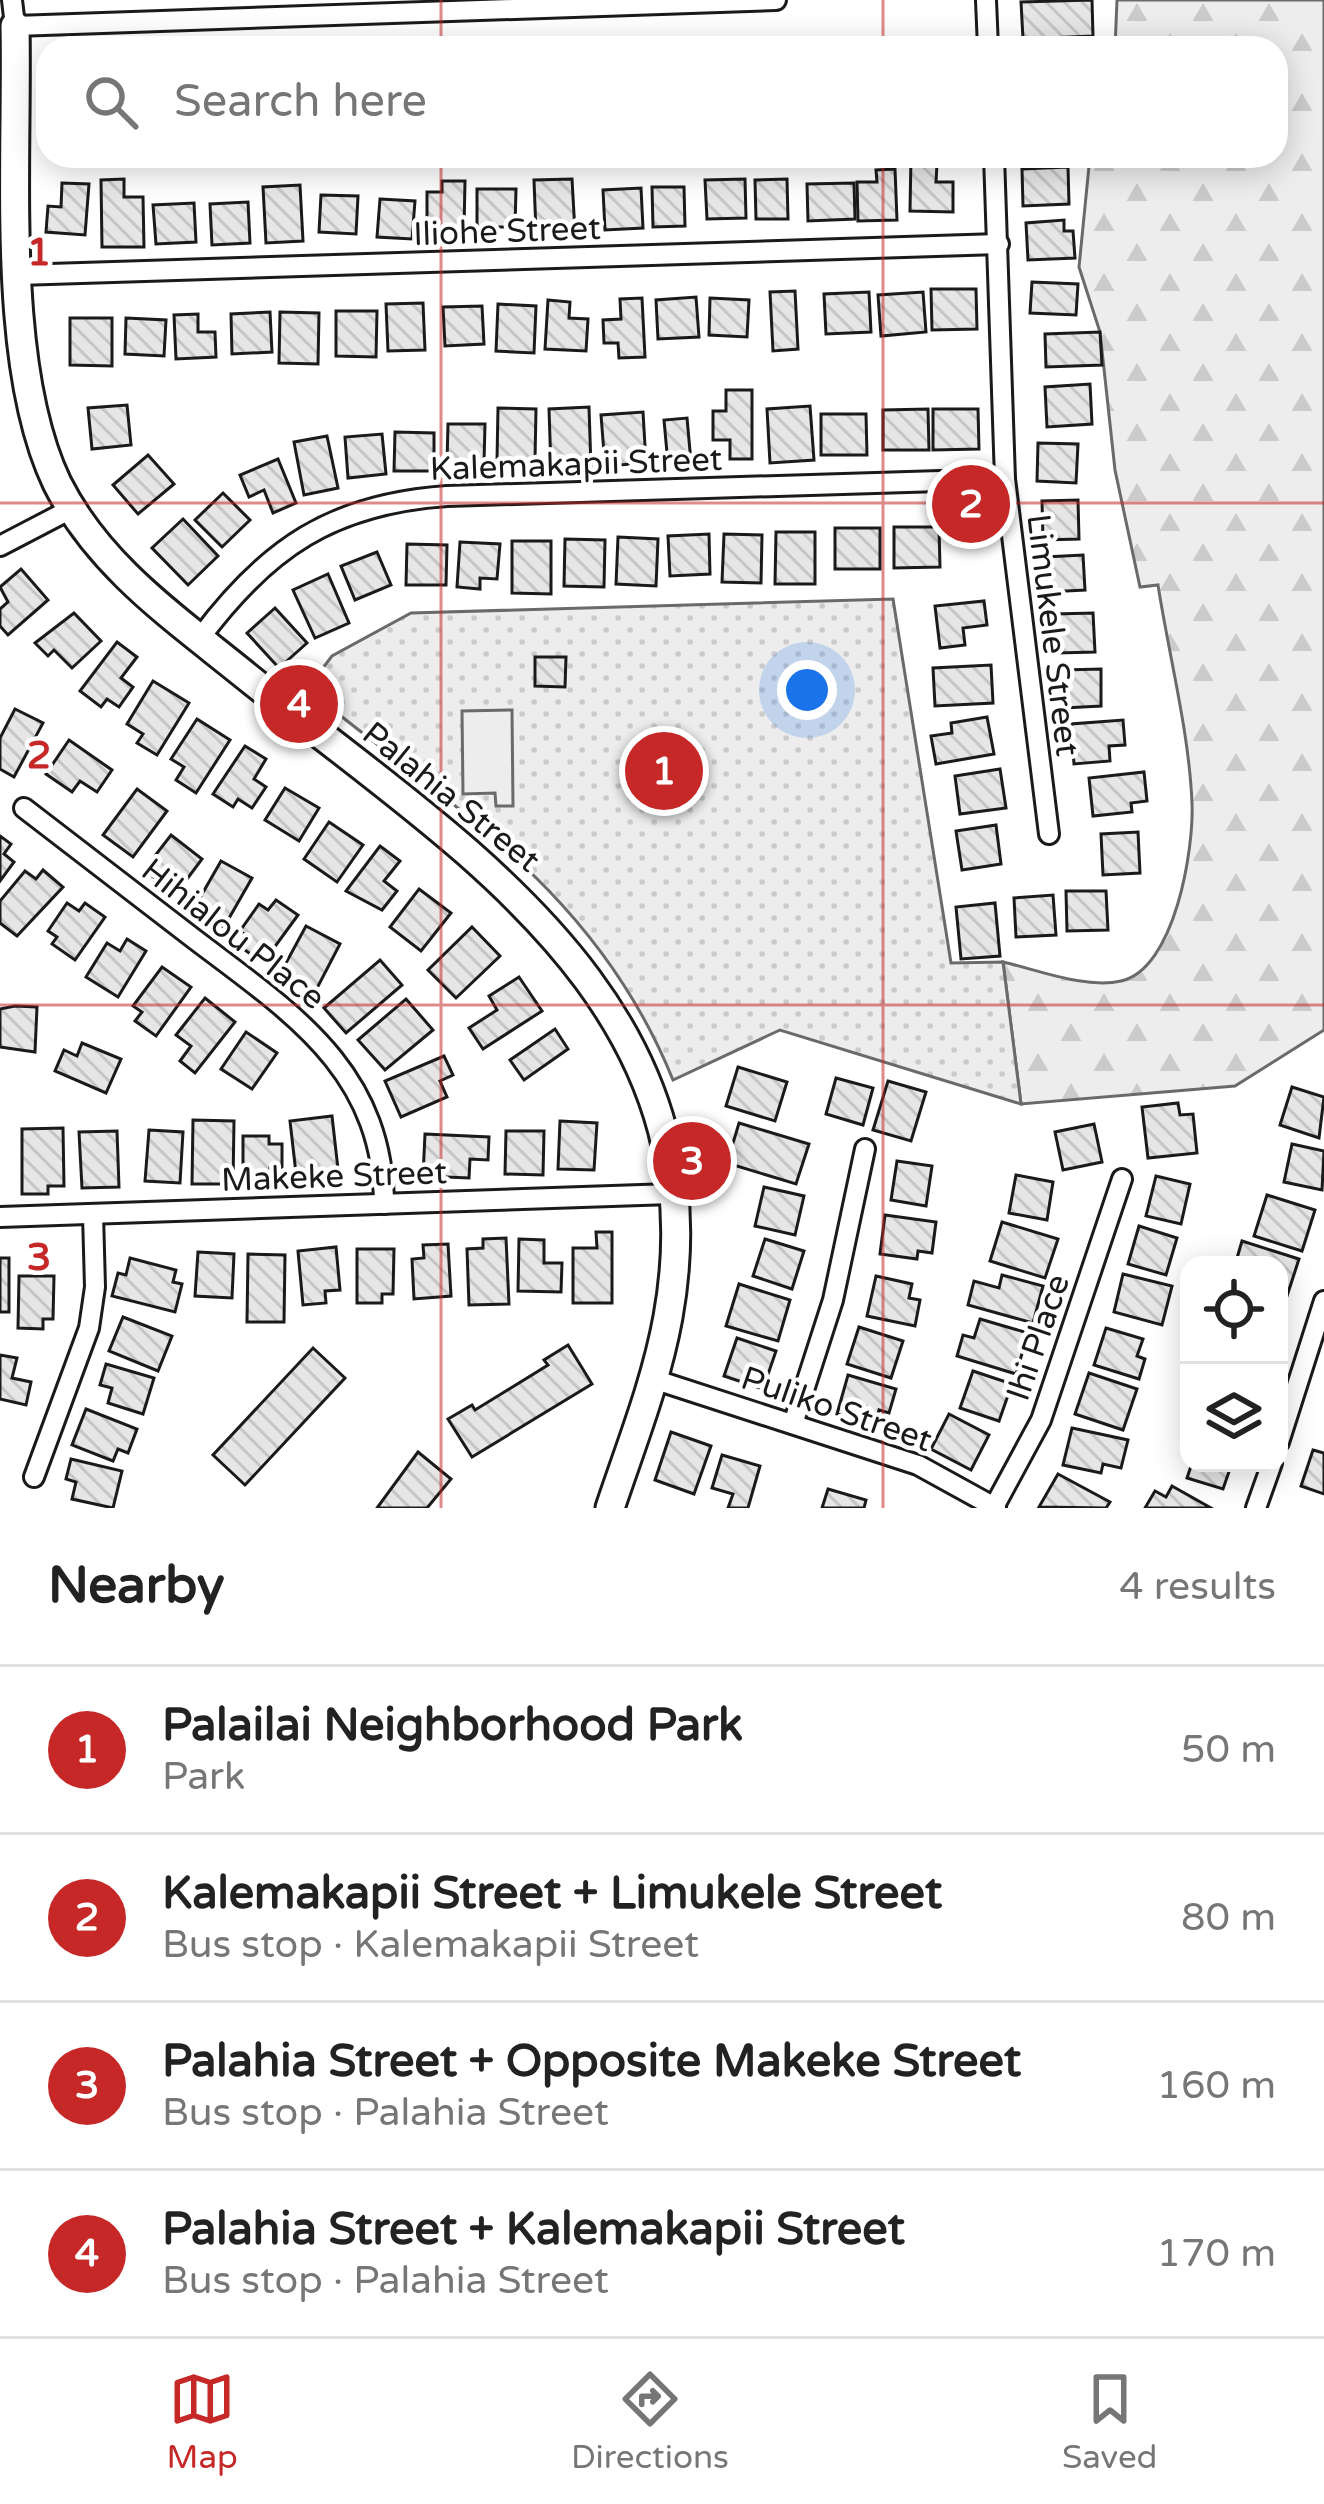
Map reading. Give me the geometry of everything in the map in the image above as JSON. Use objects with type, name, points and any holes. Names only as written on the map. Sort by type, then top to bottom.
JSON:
[{"type":"street","points":[[13,13],[776,0]]},
{"type":"street","points":[[986,0],[988,36]]},
{"type":"street","name":"Palahia Street","points":[[13,13],[18,275],[30,407],[71,508],[148,601],[491,873],[570,950],[603,995],[636,1061],[664,1149],[671,1194],[669,1314],[653,1379],[610,1508]]},
{"type":"street","name":"Limukele Street","points":[[995,168],[1005,479],[1049,834]]},
{"type":"street","name":"Iliohe Street","points":[[18,275],[998,244]]},
{"type":"street","name":"Kalemakapii Street","points":[[200,638],[238,587],[289,544],[381,504],[447,496],[1005,479]]},
{"type":"street","points":[[0,546],[71,508]]},
{"type":"street","name":"Hihialou Place","points":[[24,808],[316,1036],[365,1108],[383,1164],[384,1204]]},
{"type":"street","points":[[793,1424],[832,1300],[865,1149]]},
{"type":"street","name":"Ihi Place","points":[[995,1507],[1041,1420],[1122,1179]]},
{"type":"street","name":"Makeke Street","points":[[0,1217],[671,1194]]},
{"type":"street","points":[[34,1477],[89,1328],[95,1287],[93,1214]]},
{"type":"street","points":[[1288,1414],[1324,1301]]},
{"type":"street","name":"Puliko Street","points":[[653,1379],[918,1465],[995,1507]]},
{"type":"street","points":[[1256,1508],[1269,1472]]},
{"type":"green space","points":[[1117,0],[1324,0],[1324,1030],[1235,1086],[1021,1104],[1003,962],[1093,983],[1121,981],[1140,972],[1155,955],[1178,905],[1192,823],[1187,749],[1158,585],[1140,587],[1115,470],[1100,332],[1079,267],[1089,168],[1288,168],[1288,36],[1116,36]]},
{"type":"green space","points":[[893,599],[951,963],[1003,962],[1021,1104],[780,1030],[673,1080],[642,1015],[605,957],[564,906],[469,817],[307,689],[332,656],[411,613]]},
{"type":"shaded area","points":[[512,710],[513,806],[496,806],[495,793],[463,794],[462,711]]},
{"type":"building","points":[[1092,0],[1093,36],[1023,36],[1021,2]]},
{"type":"building","points":[[911,168],[937,168],[936,182],[953,182],[953,212],[910,211]]},
{"type":"building","points":[[1068,168],[1069,204],[1023,206],[1022,169]]},
{"type":"building","points":[[895,169],[897,220],[858,221],[857,182],[877,182],[876,170]]},
{"type":"building","points":[[124,179],[124,197],[143,197],[144,247],[102,247],[101,180]]},
{"type":"building","points":[[572,179],[575,232],[536,233],[534,180]]},
{"type":"building","points":[[745,179],[746,218],[707,219],[705,180]]},
{"type":"building","points":[[787,179],[788,219],[756,219],[755,180]]},
{"type":"building","points":[[442,181],[465,181],[464,230],[427,230],[427,192],[442,192]]},
{"type":"building","points":[[62,183],[89,184],[85,235],[46,232],[48,206],[61,207]]},
{"type":"building","points":[[854,183],[855,219],[808,221],[807,184]]},
{"type":"building","points":[[300,185],[303,241],[266,243],[263,187]]},
{"type":"building","points":[[652,187],[684,187],[685,226],[653,227]]},
{"type":"building","points":[[641,188],[643,228],[605,230],[603,190]]},
{"type":"building","points":[[477,189],[516,189],[515,227],[477,227]]},
{"type":"building","points":[[321,195],[358,196],[356,234],[319,232]]},
{"type":"building","points":[[380,199],[415,201],[412,239],[377,237]]},
{"type":"building","points":[[248,202],[250,243],[212,245],[210,204]]},
{"type":"building","points":[[194,203],[196,242],[156,244],[153,205]]},
{"type":"building","points":[[1064,220],[1064,231],[1073,231],[1075,258],[1028,260],[1026,223]]},
{"type":"building","points":[[1032,282],[1078,284],[1076,315],[1030,313]]},
{"type":"building","points":[[931,289],[976,289],[977,329],[932,330]]},
{"type":"building","points":[[795,291],[798,349],[773,351],[770,292]]},
{"type":"building","points":[[869,292],[871,332],[826,334],[824,294]]},
{"type":"building","points":[[923,292],[926,332],[881,336],[878,295]]},
{"type":"building","points":[[696,297],[699,337],[658,339],[656,300]]},
{"type":"building","points":[[642,298],[645,357],[619,358],[618,343],[604,343],[603,320],[621,319],[620,299]]},
{"type":"building","points":[[710,298],[749,300],[747,337],[709,335]]},
{"type":"building","points":[[548,300],[570,302],[569,318],[588,319],[586,351],[545,349]]},
{"type":"building","points":[[423,303],[425,350],[388,351],[386,304]]},
{"type":"building","points":[[498,304],[536,306],[534,353],[496,351]]},
{"type":"building","points":[[482,306],[484,344],[445,346],[443,307]]},
{"type":"building","points":[[336,311],[377,311],[376,357],[336,356]]},
{"type":"building","points":[[270,312],[272,352],[232,354],[231,314]]},
{"type":"building","points":[[280,312],[319,313],[318,364],[279,363]]},
{"type":"building","points":[[198,314],[198,332],[215,332],[216,357],[176,359],[174,315]]},
{"type":"building","points":[[70,318],[112,318],[112,366],[70,365]]},
{"type":"building","points":[[126,318],[166,320],[164,356],[125,354]]},
{"type":"building","points":[[1100,332],[1102,365],[1046,367],[1045,334]]},
{"type":"building","points":[[1090,384],[1092,424],[1047,427],[1045,387]]},
{"type":"building","points":[[726,390],[752,390],[752,459],[730,459],[730,440],[713,440],[713,411],[726,411]]},
{"type":"building","points":[[127,405],[131,445],[92,449],[88,408]]},
{"type":"building","points":[[810,406],[814,460],[770,463],[767,409]]},
{"type":"building","points":[[589,407],[591,468],[551,469],[549,409]]},
{"type":"building","points":[[498,408],[536,409],[535,460],[497,460]]},
{"type":"building","points":[[928,409],[929,450],[883,450],[883,410]]},
{"type":"building","points":[[933,409],[978,409],[979,449],[933,450]]},
{"type":"building","points":[[643,412],[646,463],[605,466],[601,415]]},
{"type":"building","points":[[821,414],[866,414],[867,455],[821,455]]},
{"type":"building","points":[[687,418],[691,462],[668,464],[664,420]]},
{"type":"building","points":[[448,424],[485,424],[484,463],[447,462]]},
{"type":"building","points":[[395,432],[434,433],[434,471],[394,471]]},
{"type":"building","points":[[382,434],[386,474],[348,478],[345,437]]},
{"type":"building","points":[[327,436],[338,488],[304,495],[294,442]]},
{"type":"building","points":[[1038,443],[1078,444],[1076,483],[1037,481]]},
{"type":"building","points":[[148,455],[174,484],[138,514],[113,485]]},
{"type":"building","points":[[278,459],[296,503],[273,513],[264,490],[249,497],[240,475]]},
{"type":"building","points":[[223,493],[250,520],[222,547],[195,520]]},
{"type":"building","points":[[1078,500],[1079,539],[1043,540],[1042,501]]},
{"type":"building","points":[[183,519],[218,556],[188,585],[152,548]]},
{"type":"building","points":[[894,527],[939,527],[940,567],[894,568]]},
{"type":"building","points":[[835,528],[880,528],[880,569],[835,569]]},
{"type":"building","points":[[776,532],[815,532],[815,584],[775,584]]},
{"type":"building","points":[[709,534],[710,574],[670,576],[668,536]]},
{"type":"building","points":[[724,534],[762,535],[761,583],[722,582]]},
{"type":"building","points":[[618,537],[658,539],[656,586],[616,584]]},
{"type":"building","points":[[565,539],[605,540],[604,587],[564,586]]},
{"type":"building","points":[[512,541],[551,541],[551,594],[512,593]]},
{"type":"building","points":[[460,542],[500,544],[497,579],[480,578],[480,589],[457,587]]},
{"type":"building","points":[[407,544],[447,545],[446,585],[406,585]]},
{"type":"building","points":[[377,552],[391,585],[355,600],[341,566]]},
{"type":"building","points":[[1083,555],[1085,590],[1047,592],[1045,557]]},
{"type":"building","points":[[21,569],[48,600],[8,635],[0,626],[0,609],[8,602],[0,587]]},
{"type":"building","points":[[328,574],[349,623],[315,638],[293,590]]},
{"type":"building","points":[[984,601],[987,625],[963,628],[965,645],[940,648],[935,606]]},
{"type":"building","points":[[275,608],[307,643],[279,668],[247,633]]},
{"type":"building","points":[[74,613],[101,641],[72,668],[54,650],[48,656],[35,643]]},
{"type":"building","points":[[1093,613],[1095,652],[1057,653],[1055,614]]},
{"type":"building","points":[[117,642],[137,657],[121,678],[133,687],[119,707],[107,699],[101,707],[80,691]]},
{"type":"building","points":[[535,657],[566,657],[565,687],[535,686]]},
{"type":"building","points":[[991,665],[993,703],[935,706],[933,668]]},
{"type":"building","points":[[1101,669],[1101,706],[1064,708],[1063,670]]},
{"type":"building","points":[[153,681],[189,703],[157,755],[137,743],[143,734],[127,724]]},
{"type":"building","points":[[15,709],[43,723],[14,777],[0,769],[0,738]]},
{"type":"building","points":[[987,717],[994,754],[936,764],[931,736],[952,733],[951,723]]},
{"type":"building","points":[[197,719],[230,740],[196,793],[176,780],[184,767],[171,759]]},
{"type":"building","points":[[1123,720],[1125,745],[1109,746],[1110,761],[1074,764],[1071,724]]},
{"type":"building","points":[[69,740],[112,770],[97,792],[80,781],[72,792],[46,774]]},
{"type":"building","points":[[245,746],[266,759],[254,779],[266,787],[252,808],[238,799],[233,807],[213,794]]},
{"type":"building","points":[[1000,769],[1006,808],[960,814],[955,776]]},
{"type":"building","points":[[1144,772],[1147,801],[1131,803],[1132,812],[1093,816],[1089,778]]},
{"type":"building","points":[[285,788],[319,808],[299,841],[265,820]]},
{"type":"building","points":[[137,789],[167,811],[133,857],[103,835]]},
{"type":"building","points":[[329,822],[363,845],[337,882],[304,859]]},
{"type":"building","points":[[996,825],[1001,864],[962,870],[956,831]]},
{"type":"building","points":[[1138,832],[1140,873],[1103,875],[1101,834]]},
{"type":"building","points":[[171,835],[202,859],[176,894],[144,870]]},
{"type":"building","points":[[0,836],[11,844],[4,854],[14,862],[0,881]]},
{"type":"building","points":[[380,846],[400,861],[384,881],[397,891],[382,910],[346,891]]},
{"type":"building","points":[[221,861],[252,878],[224,927],[193,910]]},
{"type":"building","points":[[43,870],[63,887],[17,936],[0,923],[0,901],[25,871],[36,879]]},
{"type":"building","points":[[419,889],[451,913],[421,951],[390,927]]},
{"type":"building","points":[[1066,891],[1106,891],[1108,930],[1067,931]]},
{"type":"building","points":[[1053,895],[1056,935],[1016,937],[1014,898]]},
{"type":"building","points":[[276,900],[298,915],[263,963],[242,948],[250,938],[240,931],[259,904],[268,910]]},
{"type":"building","points":[[67,903],[79,911],[85,903],[105,917],[75,960],[52,944],[57,937],[48,931]]},
{"type":"building","points":[[995,903],[1000,956],[961,959],[956,907]]},
{"type":"building","points":[[306,926],[340,944],[315,992],[280,974]]},
{"type":"building","points":[[472,927],[500,956],[456,998],[428,970]]},
{"type":"building","points":[[127,939],[146,951],[118,997],[86,977],[107,943],[120,951]]},
{"type":"building","points":[[380,960],[402,985],[346,1033],[324,1008]]},
{"type":"building","points":[[162,967],[191,987],[156,1036],[135,1021],[142,1012],[133,1006]]},
{"type":"building","points":[[519,977],[542,1011],[483,1049],[469,1028],[497,1010],[489,996]]},
{"type":"building","points":[[205,998],[235,1022],[195,1073],[180,1061],[191,1046],[176,1035]]},
{"type":"building","points":[[406,999],[433,1030],[385,1070],[358,1040]]},
{"type":"building","points":[[37,1007],[35,1052],[0,1047],[0,1009]]},
{"type":"building","points":[[555,1029],[568,1049],[524,1080],[510,1060]]},
{"type":"building","points":[[246,1032],[277,1053],[252,1089],[221,1069]]},
{"type":"building","points":[[82,1043],[121,1059],[106,1093],[55,1071],[64,1050],[77,1056]]},
{"type":"building","points":[[444,1056],[453,1075],[440,1081],[447,1097],[401,1117],[385,1081]]},
{"type":"building","points":[[738,1067],[787,1082],[775,1121],[726,1106]]},
{"type":"building","points":[[836,1078],[873,1088],[863,1125],[826,1114]]},
{"type":"building","points":[[888,1081],[926,1092],[911,1141],[873,1130]]},
{"type":"building","points":[[1292,1087],[1324,1097],[1319,1138],[1280,1125]]},
{"type":"building","points":[[1178,1103],[1180,1115],[1193,1114],[1197,1153],[1148,1158],[1142,1107]]},
{"type":"building","points":[[332,1116],[339,1178],[297,1182],[290,1121]]},
{"type":"building","points":[[193,1120],[234,1121],[233,1184],[192,1184]]},
{"type":"building","points":[[560,1121],[597,1123],[594,1170],[558,1169]]},
{"type":"building","points":[[739,1123],[809,1144],[796,1184],[727,1163]]},
{"type":"building","points":[[1094,1124],[1102,1162],[1063,1170],[1055,1132]]},
{"type":"building","points":[[63,1128],[64,1186],[48,1186],[48,1194],[22,1194],[22,1129]]},
{"type":"building","points":[[149,1130],[183,1132],[180,1183],[145,1181]]},
{"type":"building","points":[[117,1131],[119,1187],[82,1188],[79,1132]]},
{"type":"building","points":[[506,1131],[544,1131],[543,1175],[505,1174]]},
{"type":"building","points":[[425,1134],[489,1137],[488,1160],[470,1159],[469,1178],[423,1176]]},
{"type":"building","points":[[243,1136],[269,1136],[269,1144],[282,1144],[282,1168],[270,1168],[270,1186],[243,1186]]},
{"type":"building","points":[[1292,1144],[1324,1151],[1322,1190],[1284,1182]]},
{"type":"building","points":[[897,1161],[932,1166],[926,1206],[891,1200]]},
{"type":"building","points":[[1016,1175],[1053,1182],[1047,1220],[1009,1213]]},
{"type":"building","points":[[1156,1176],[1190,1184],[1181,1224],[1146,1216]]},
{"type":"building","points":[[764,1187],[804,1196],[795,1235],[755,1226]]},
{"type":"building","points":[[1267,1195],[1315,1210],[1302,1251],[1254,1236]]},
{"type":"building","points":[[885,1215],[936,1222],[932,1253],[918,1251],[917,1259],[880,1254]]},
{"type":"building","points":[[1002,1222],[1058,1239],[1045,1278],[990,1261]]},
{"type":"building","points":[[1139,1226],[1177,1238],[1166,1275],[1128,1264]]},
{"type":"building","points":[[596,1232],[612,1232],[612,1303],[573,1303],[573,1248],[597,1248]]},
{"type":"building","points":[[506,1238],[509,1304],[469,1305],[467,1249],[483,1248],[483,1239]]},
{"type":"building","points":[[519,1239],[544,1240],[544,1263],[562,1263],[561,1292],[518,1291]]},
{"type":"building","points":[[765,1239],[804,1251],[792,1289],[753,1276]]},
{"type":"building","points":[[1242,1241],[1299,1259],[1288,1293],[1288,1256],[1238,1256]]},
{"type":"building","points":[[448,1244],[451,1296],[414,1299],[412,1259],[424,1258],[423,1245]]},
{"type":"building","points":[[336,1247],[340,1290],[325,1291],[326,1303],[303,1305],[298,1251]]},
{"type":"building","points":[[357,1249],[394,1249],[393,1294],[382,1294],[382,1303],[357,1303]]},
{"type":"building","points":[[198,1252],[234,1254],[232,1298],[195,1296]]},
{"type":"building","points":[[248,1254],[285,1255],[284,1322],[247,1322]]},
{"type":"building","points":[[0,1258],[9,1258],[9,1312],[0,1312]]},
{"type":"building","points":[[130,1258],[176,1270],[173,1282],[182,1284],[175,1312],[112,1296],[118,1273],[126,1275]]},
{"type":"building","points":[[1123,1274],[1172,1286],[1162,1325],[1114,1312]]},
{"type":"building","points":[[1002,1275],[1043,1286],[1033,1323],[968,1305],[974,1281],[999,1288]]},
{"type":"building","points":[[19,1276],[54,1276],[53,1319],[43,1319],[43,1329],[18,1328]]},
{"type":"building","points":[[876,1276],[912,1284],[909,1298],[920,1300],[915,1326],[867,1316]]},
{"type":"building","points":[[739,1284],[790,1300],[778,1341],[726,1326]]},
{"type":"building","points":[[123,1317],[172,1336],[158,1371],[109,1351]]},
{"type":"building","points":[[980,1319],[1028,1333],[1016,1374],[957,1356],[963,1335],[974,1338]]},
{"type":"building","points":[[859,1327],[903,1341],[891,1378],[847,1364]]},
{"type":"building","points":[[1106,1328],[1143,1339],[1137,1356],[1145,1359],[1139,1379],[1094,1365]]},
{"type":"building","points":[[737,1338],[776,1351],[763,1389],[724,1376]]},
{"type":"building","points":[[568,1345],[592,1384],[472,1457],[448,1419],[472,1405],[475,1410],[548,1365],[544,1360]]},
{"type":"building","points":[[313,1348],[345,1378],[245,1485],[213,1455]]},
{"type":"building","points":[[0,1355],[17,1358],[12,1378],[31,1382],[26,1405],[0,1399]]},
{"type":"building","points":[[106,1364],[154,1378],[143,1414],[108,1403],[112,1388],[100,1385]]},
{"type":"building","points":[[973,1371],[1012,1384],[999,1421],[960,1408]]},
{"type":"building","points":[[1089,1373],[1137,1389],[1123,1430],[1075,1414]]},
{"type":"building","points":[[848,1375],[896,1389],[889,1413],[879,1410],[875,1425],[837,1414]]},
{"type":"building","points":[[86,1409],[137,1429],[128,1453],[118,1449],[113,1461],[72,1445]]},
{"type":"building","points":[[949,1414],[989,1435],[971,1470],[931,1449]]},
{"type":"building","points":[[1072,1428],[1128,1440],[1121,1468],[1103,1464],[1101,1473],[1063,1465]]},
{"type":"building","points":[[671,1432],[711,1446],[694,1494],[655,1480]]},
{"type":"building","points":[[1313,1450],[1324,1453],[1324,1494],[1301,1486]]},
{"type":"building","points":[[418,1452],[451,1479],[427,1508],[377,1508]]},
{"type":"building","points":[[722,1455],[760,1466],[748,1508],[728,1508],[733,1494],[712,1488]]},
{"type":"building","points":[[71,1459],[122,1471],[113,1508],[72,1499],[76,1482],[66,1479]]},
{"type":"building","points":[[1189,1472],[1229,1472],[1223,1489],[1187,1478]]},
{"type":"building","points":[[1058,1474],[1110,1502],[1106,1508],[1039,1507]]},
{"type":"building","points":[[1172,1486],[1211,1508],[1145,1508],[1155,1491],[1166,1497]]},
{"type":"building","points":[[828,1489],[866,1500],[864,1508],[822,1508]]},
{"type":"place","name":"Kalemakapii Street + Limukele Street","points":[[971,504]]},
{"type":"place","name":"Palahia Street + Kalemakapii Street","points":[[299,704]]},
{"type":"place","name":"Palailai Neighborhood Park","points":[[664,771]]},
{"type":"place","name":"Palahia Street + Opposite Makeke Street","points":[[692,1161]]}]
